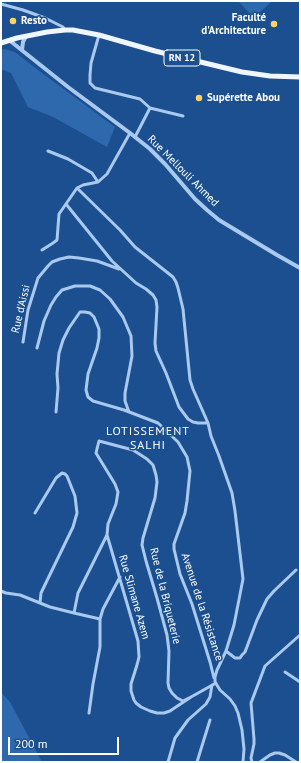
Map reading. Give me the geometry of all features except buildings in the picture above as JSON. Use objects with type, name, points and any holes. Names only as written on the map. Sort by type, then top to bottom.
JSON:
[{"type":"main road","name":"RN 12","points":[[5,42],[47,32],[73,30],[99,35],[242,72],[270,76],[300,77]]},
{"type":"street","points":[[1,4],[45,18],[63,27],[65,30]]},
{"type":"street","points":[[99,35],[90,75],[90,83],[95,88],[140,99],[150,108],[183,116]]},
{"type":"street","points":[[22,49],[23,40],[26,36]]},
{"type":"street","points":[[17,38],[22,49]]},
{"type":"street","name":"Rue Mellouli Ahmed","points":[[5,42],[22,49],[68,87],[150,149],[195,199],[219,220],[300,268]]},
{"type":"street","points":[[135,137],[150,108]]},
{"type":"street","points":[[42,250],[57,240],[59,214],[77,188],[83,185],[98,182],[107,174],[130,133]]},
{"type":"street","points":[[48,151],[68,159],[92,173],[98,182]]},
{"type":"street","points":[[77,188],[120,230],[135,247],[167,272],[176,282],[183,309],[190,380],[208,423],[211,436],[232,494],[235,511],[243,579],[242,589],[234,625],[226,651],[215,677],[216,685],[232,702],[238,713],[244,749],[243,762]]},
{"type":"street","points":[[66,204],[112,261],[136,283],[149,292],[156,300],[155,343],[159,360],[166,373],[179,407],[188,419],[193,422],[208,423]]},
{"type":"street","name":"Rue d'Aissi","points":[[23,342],[28,310],[38,278],[52,262],[69,257],[79,258],[97,261],[121,270]]},
{"type":"street","points":[[37,348],[44,322],[51,305],[62,290],[76,286],[90,286],[100,290],[110,298],[123,317],[131,336],[132,356],[125,397],[126,406],[129,412]]},
{"type":"street","name":"Avenue de la Résistance","points":[[56,412],[59,353],[63,340],[76,316],[80,312],[90,313],[94,317],[99,329],[100,338],[88,374],[86,385],[88,397],[152,420],[178,442],[187,457],[190,471],[187,501],[185,513],[174,544],[174,549],[180,574],[192,604],[216,682]]},
{"type":"street","name":"Rue Slimane Azem","points":[[98,441],[96,453],[115,484],[118,492],[116,504],[108,524],[107,535],[138,641],[139,650],[137,665],[131,684],[131,691],[134,700],[141,707],[150,711],[164,713],[170,711],[191,697]]},
{"type":"street","name":"Rue de la Briqueterie","points":[[98,441],[133,450],[146,459],[155,470],[157,482],[155,498],[142,545],[158,598],[167,635],[169,651],[169,688],[176,698],[180,700],[183,701],[191,697]]},
{"type":"street","points":[[35,513],[56,478],[62,473],[67,476],[75,496],[77,513],[73,527],[41,593],[40,603]]},
{"type":"street","points":[[74,613],[78,593],[107,535]]},
{"type":"street","points":[[226,651],[235,658],[240,658],[245,652],[267,599],[296,570]]},
{"type":"street","points":[[89,713],[100,648],[100,619],[102,609],[120,577]]},
{"type":"street","points":[[1,591],[20,595],[50,607],[100,619]]},
{"type":"street","points":[[252,762],[251,758],[254,739],[251,703],[265,666],[300,635]]},
{"type":"street","points":[[285,672],[300,682]]},
{"type":"street","points":[[191,697],[216,682]]},
{"type":"street","points":[[168,762],[175,738],[188,720],[206,704],[210,697],[212,685]]},
{"type":"street","points":[[197,762],[210,720]]},
{"type":"street","points":[[260,762],[275,753],[285,755],[296,762]]},
{"type":"shaded area","points":[[272,1],[254,18],[239,2]]},
{"type":"shaded area","points":[[5,49],[15,52],[115,127],[107,147],[53,117],[28,107],[11,73],[1,69],[1,50]]},
{"type":"shaded area","points":[[1,692],[10,702],[42,762],[1,762]]},
{"type":"place","name":"Resto","points":[[13,21]]},
{"type":"place","name":"Faculté d'Architecture","points":[[274,24]]},
{"type":"place","name":"Supérette Abou","points":[[199,98]]},
{"type":"district","name":"LOTISSEMENT SALHI","points":[[148,439]]}]
